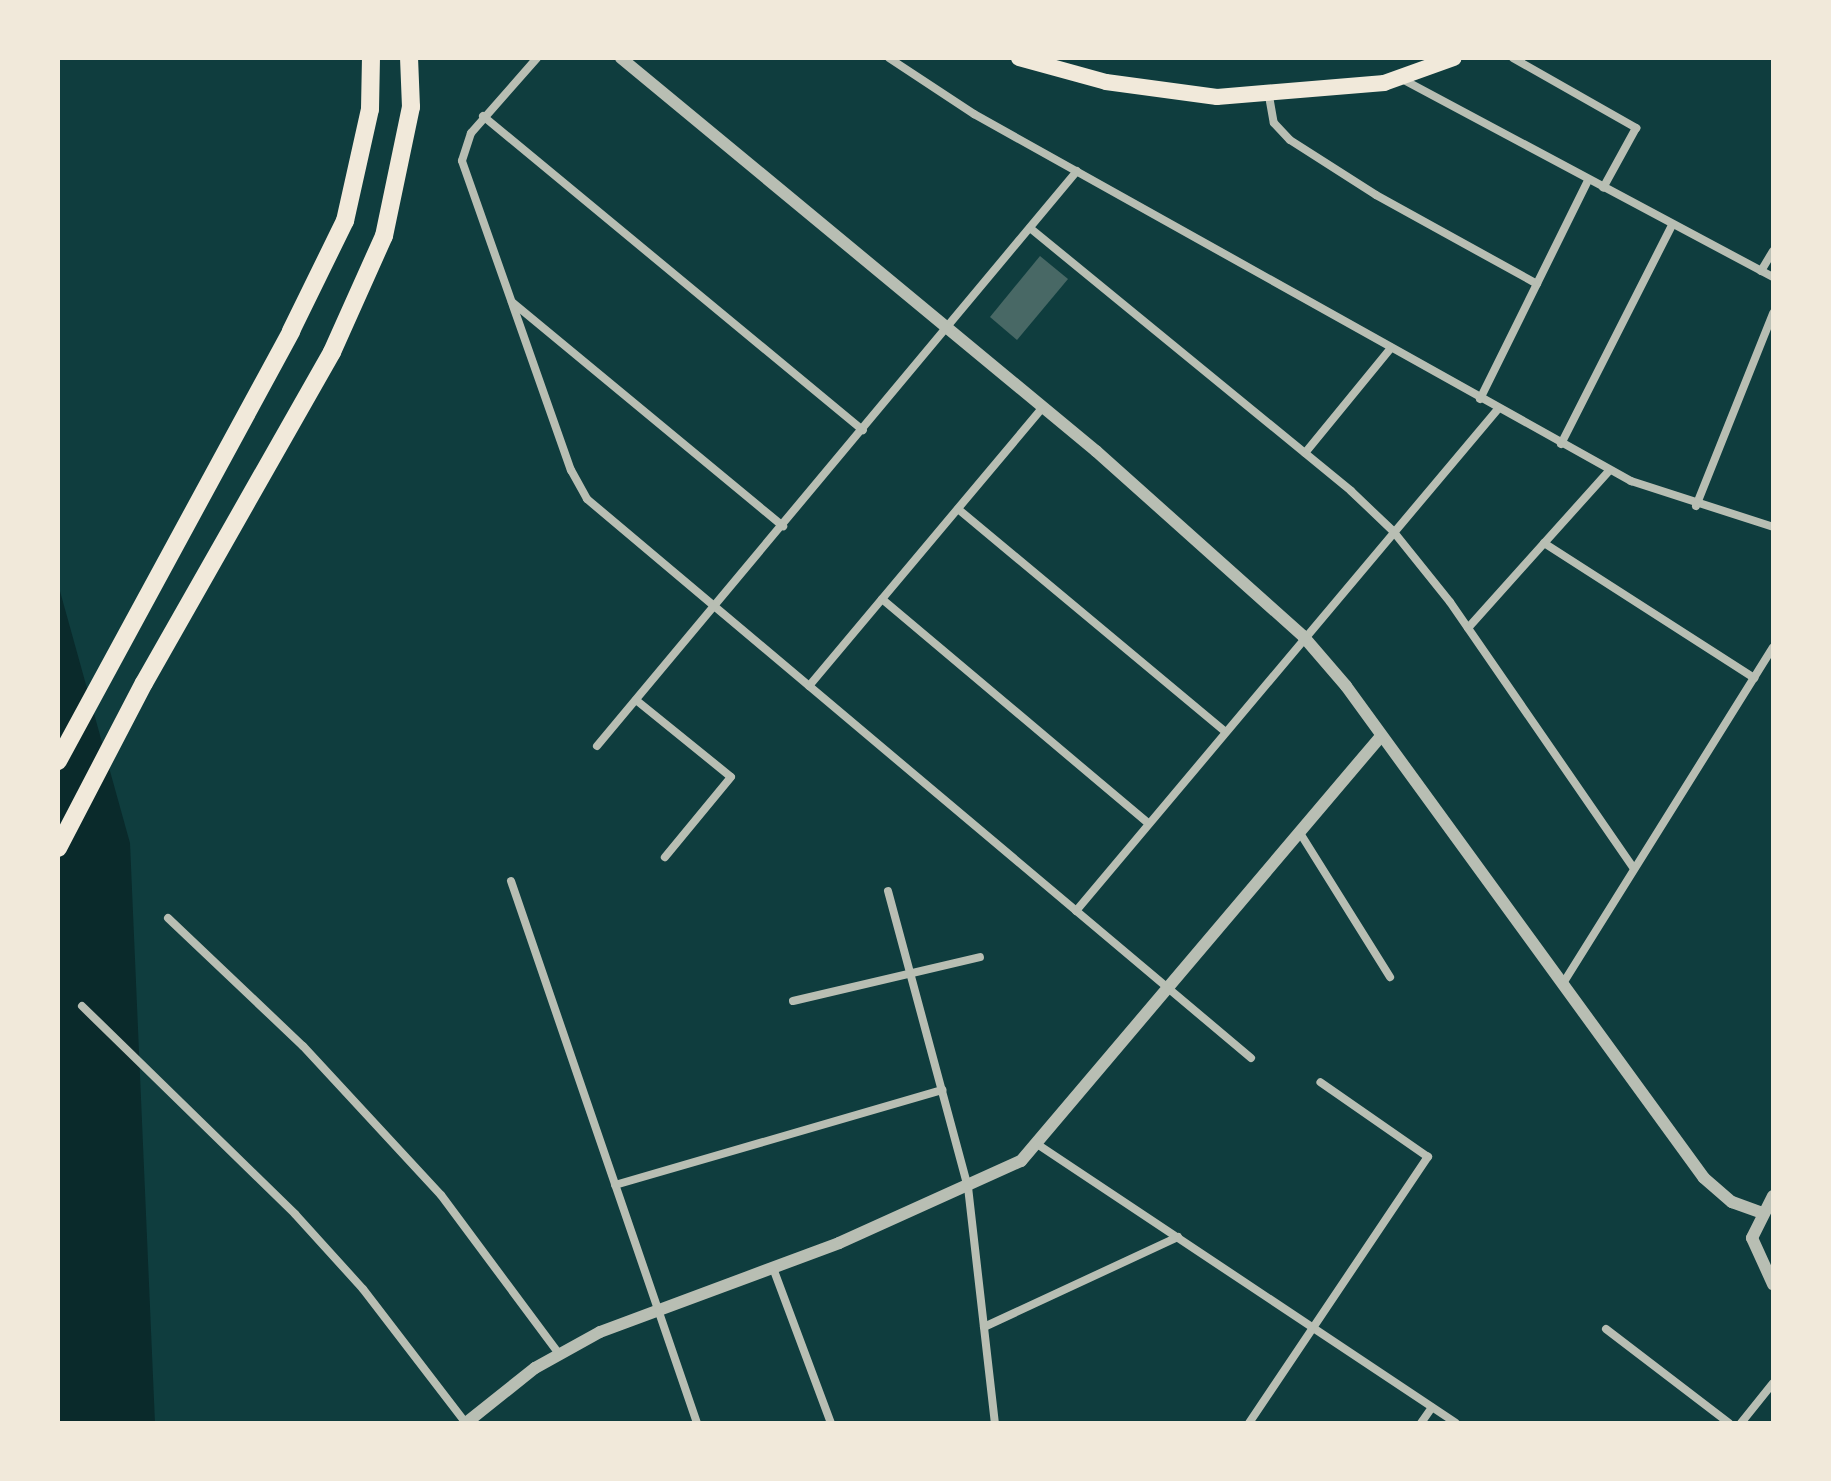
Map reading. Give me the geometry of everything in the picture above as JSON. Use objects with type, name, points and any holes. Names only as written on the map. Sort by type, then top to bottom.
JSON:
[{"type":"highway","points":[[58,761],[345,221],[370,109],[371,58]]},
{"type":"highway","points":[[58,848],[144,683],[332,352],[384,236],[411,107],[409,58]]},
{"type":"main road","points":[[1019,58],[1072,65],[1173,94],[1269,96],[1401,78],[1447,59]]},
{"type":"street","points":[[537,58],[483,116],[465,144],[462,161],[510,300],[587,499],[1251,1058]]},
{"type":"street","points":[[621,58],[1043,407],[1303,636],[1381,736],[1704,1178],[1732,1202],[1762,1213]]},
{"type":"street","points":[[889,58],[927,87],[1610,470],[1696,506],[1773,527]]},
{"type":"street","points":[[1513,58],[1636,128],[1603,188]]},
{"type":"street","points":[[1401,78],[1773,277]]},
{"type":"street","points":[[1269,96],[1274,123],[1290,140],[1424,223],[1537,284]]},
{"type":"street","points":[[483,116],[863,430]]},
{"type":"street","points":[[597,746],[949,329],[1077,171]]},
{"type":"street","points":[[1480,399],[1588,180]]},
{"type":"street","points":[[1561,444],[1672,225]]},
{"type":"street","points":[[1030,228],[1305,453],[1393,531],[1468,628],[1634,869]]},
{"type":"street","points":[[1761,271],[1773,251]]},
{"type":"street","points":[[510,300],[783,526]]},
{"type":"street","points":[[1696,506],[1773,313]]},
{"type":"street","points":[[1305,453],[1391,348]]},
{"type":"street","points":[[809,686],[1043,407]]},
{"type":"street","points":[[1076,911],[1303,636],[1498,409]]},
{"type":"street","points":[[1468,628],[1610,470]]},
{"type":"street","points":[[958,509],[1224,731]]},
{"type":"street","points":[[1544,543],[1754,678]]},
{"type":"street","points":[[882,599],[1148,823]]},
{"type":"street","points":[[1562,986],[1773,647]]},
{"type":"street","points":[[636,700],[731,777],[665,857]]},
{"type":"street","points":[[82,1006],[295,1214],[363,1289],[466,1423],[559,1354],[658,1309],[773,1268],[968,1187],[1021,1161],[1381,736]]},
{"type":"street","points":[[1300,833],[1390,977]]},
{"type":"street","points":[[511,881],[697,1423]]},
{"type":"street","points":[[888,891],[968,1187],[995,1423]]},
{"type":"street","points":[[168,918],[303,1046],[441,1195],[559,1354]]},
{"type":"street","points":[[793,1001],[980,957]]},
{"type":"street","points":[[1249,1423],[1312,1325],[1428,1157],[1320,1082]]},
{"type":"street","points":[[615,1185],[942,1090]]},
{"type":"street","points":[[1037,1144],[1456,1423]]},
{"type":"street","points":[[1773,1196],[1752,1238],[1773,1284]]},
{"type":"street","points":[[984,1327],[1178,1237]]},
{"type":"street","points":[[773,1268],[831,1423]]},
{"type":"street","points":[[1606,1329],[1729,1423]]},
{"type":"street","points":[[1741,1423],[1773,1383]]},
{"type":"street","points":[[1421,1423],[1432,1407]]},
{"type":"water","points":[[58,584],[130,843],[155,1423],[58,1423]]},
{"type":"building","points":[[1040,256],[1068,279],[1017,340],[990,317]]}]
